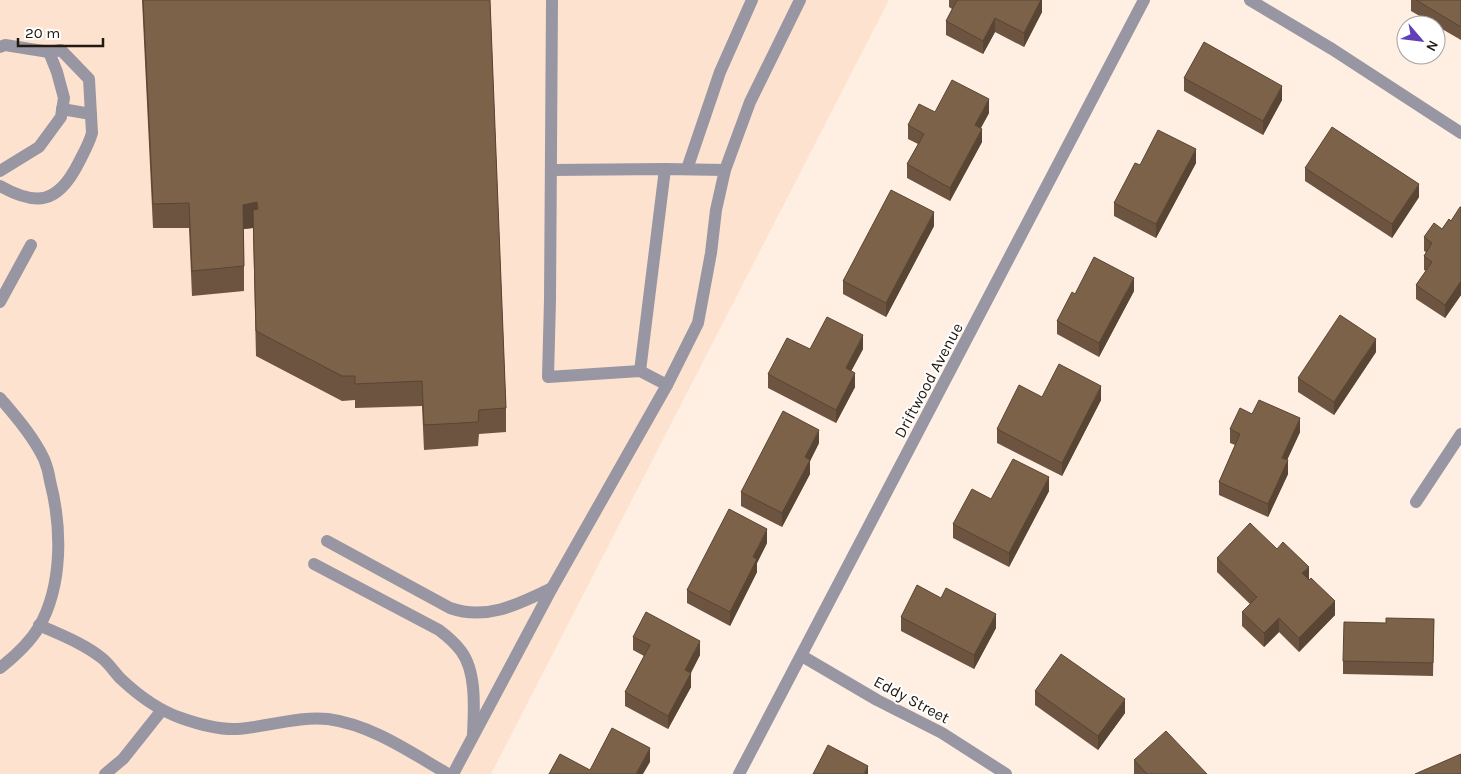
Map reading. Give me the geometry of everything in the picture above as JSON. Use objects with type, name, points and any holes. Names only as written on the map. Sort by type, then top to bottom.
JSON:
[{"type":"street","points":[[552,0],[548,377],[640,371],[667,386]]},
{"type":"street","points":[[687,169],[720,72],[752,0]]},
{"type":"street","points":[[453,774],[552,588],[667,386],[698,323],[711,253],[716,210],[725,170],[750,102],[800,0]]},
{"type":"street","name":"Driftwood Avenue","points":[[739,774],[1144,0]]},
{"type":"street","points":[[1250,0],[1332,49],[1461,133]]},
{"type":"street","points":[[0,47],[5,45],[49,52],[61,50],[89,79],[92,133],[90,141],[73,174],[57,194],[44,199],[26,199],[1,187]]},
{"type":"street","points":[[0,171],[39,148],[61,117],[64,98],[49,52]]},
{"type":"street","points":[[62,109],[91,114]]},
{"type":"street","points":[[640,371],[665,169]]},
{"type":"street","points":[[551,170],[725,170]]},
{"type":"street","points":[[0,302],[30,245]]},
{"type":"street","points":[[0,398],[30,434],[45,461],[55,498],[58,540],[55,579],[40,625],[33,636],[0,668]]},
{"type":"street","points":[[1416,502],[1461,434]]},
{"type":"street","points":[[327,541],[450,608],[462,612],[483,613],[502,610],[552,588]]},
{"type":"street","points":[[314,564],[439,630],[451,640],[462,653],[472,685],[474,702],[472,739]]},
{"type":"street","points":[[40,625],[88,648],[103,660],[136,693],[162,710],[181,718],[206,726],[236,729],[326,719],[357,725],[382,736],[448,774]]},
{"type":"street","name":"Eddy Street","points":[[802,656],[878,700],[942,733],[1006,774]]},
{"type":"street","points":[[105,774],[123,759],[162,710]]},
{"type":"shaded area","points":[[0,0],[889,0],[491,774],[0,774]]},
{"type":"building","points":[[143,0],[490,0],[506,408],[479,410],[478,422],[424,425],[422,381],[355,384],[355,376],[342,376],[256,331],[253,210],[258,209],[257,202],[243,205],[244,266],[192,271],[189,203],[153,204]]},
{"type":"building","points":[[957,0],[1041,0],[1024,33],[995,18],[983,41],[946,21]]},
{"type":"building","points":[[1416,0],[1461,0],[1461,27],[1446,18],[1446,15],[1441,15]]},
{"type":"building","points":[[1204,42],[1282,86],[1263,121],[1184,78]]},
{"type":"building","points":[[952,80],[989,99],[975,125],[982,129],[950,188],[907,164],[924,134],[908,125],[919,104],[935,112]]},
{"type":"building","points":[[1332,127],[1419,184],[1392,224],[1305,168]]},
{"type":"building","points":[[1158,130],[1196,149],[1156,224],[1114,203],[1135,163],[1140,165]]},
{"type":"building","points":[[891,190],[934,212],[886,303],[843,281]]},
{"type":"building","points":[[1460,207],[1461,281],[1445,305],[1416,285],[1432,262],[1424,256],[1432,243],[1424,237],[1434,223],[1442,229],[1449,219],[1451,221]]},
{"type":"building","points":[[1094,257],[1134,278],[1099,343],[1057,321],[1072,292],[1075,294]]},
{"type":"building","points":[[1340,315],[1376,339],[1334,402],[1298,378]]},
{"type":"building","points":[[827,317],[863,335],[846,368],[855,373],[836,410],[768,374],[787,338],[810,349]]},
{"type":"building","points":[[1059,364],[1101,386],[1062,463],[997,429],[1019,385],[1042,397]]},
{"type":"building","points":[[1259,400],[1300,418],[1282,458],[1288,460],[1268,504],[1219,482],[1240,434],[1230,429],[1240,408],[1252,414]]},
{"type":"building","points":[[783,411],[819,430],[805,457],[810,460],[782,513],[741,492]]},
{"type":"building","points":[[1013,459],[1049,477],[1009,553],[953,524],[972,489],[991,499]]},
{"type":"building","points":[[729,509],[767,529],[753,557],[757,559],[730,612],[687,590]]},
{"type":"building","points":[[1250,523],[1277,549],[1283,542],[1309,567],[1302,573],[1309,580],[1311,578],[1335,601],[1299,638],[1279,618],[1264,633],[1242,612],[1257,597],[1217,558]]},
{"type":"building","points":[[917,585],[941,598],[946,588],[996,614],[974,655],[901,617]]},
{"type":"building","points":[[646,612],[700,641],[685,670],[691,673],[668,716],[625,692],[650,645],[633,637]]},
{"type":"building","points":[[1386,618],[1434,619],[1433,663],[1343,661],[1344,622],[1386,623]]},
{"type":"building","points":[[1061,654],[1125,699],[1098,736],[1035,691]]},
{"type":"building","points":[[612,728],[650,748],[636,774],[549,774],[560,754],[590,770]]},
{"type":"building","points":[[1166,731],[1207,774],[1147,774],[1134,760]]},
{"type":"building","points":[[828,745],[868,766],[864,774],[813,774]]},
{"type":"building","points":[[1461,754],[1461,774],[1415,774]]}]
